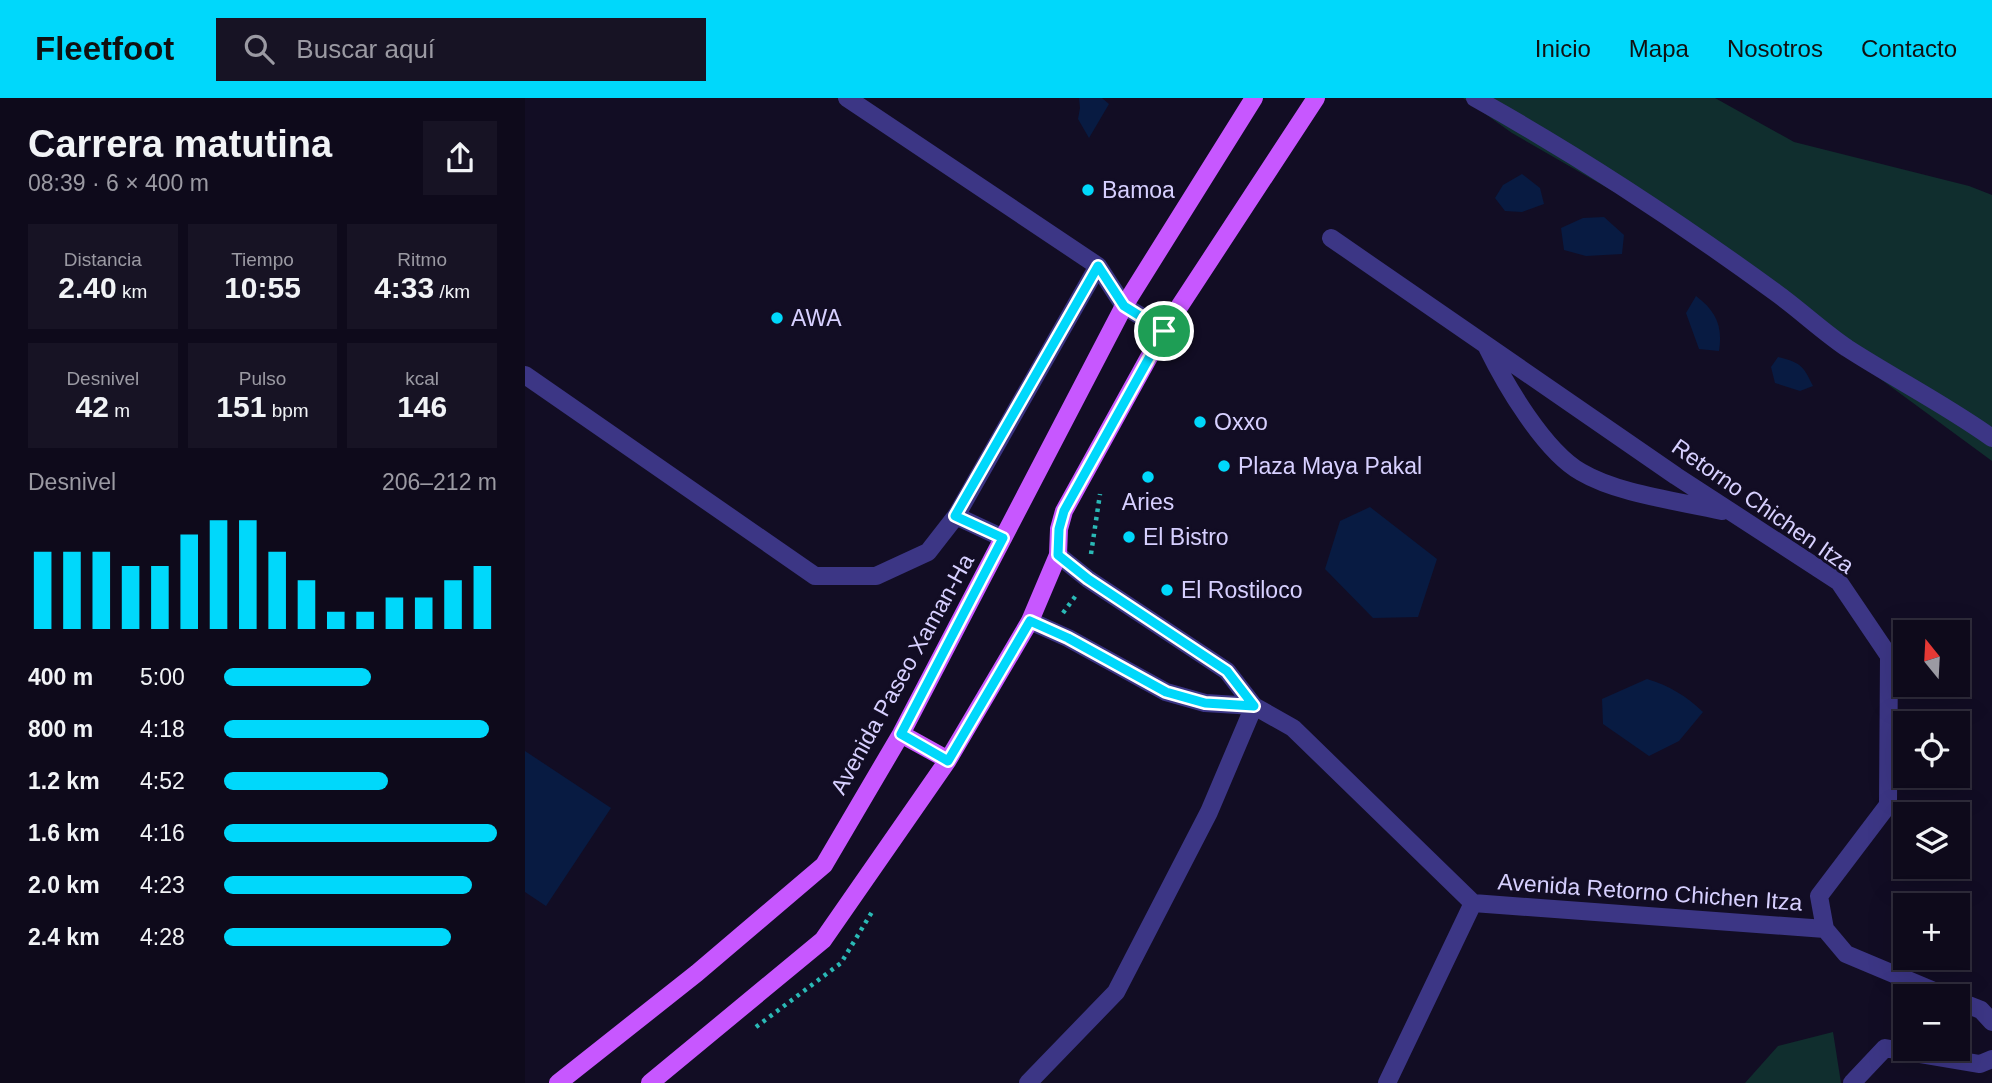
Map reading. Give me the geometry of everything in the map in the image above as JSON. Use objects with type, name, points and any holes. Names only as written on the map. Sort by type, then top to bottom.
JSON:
[{"type":"main road","name":"Avenida Paseo Xaman-Ha","points":[[558,1083],[697,973],[824,865],[901,734],[1124,306],[1254,98]]},
{"type":"main road","points":[[650,1083],[823,940],[948,761],[1030,621],[1058,555],[1059,529],[1064,511],[1164,331],[1316,98]]},
{"type":"main road","points":[[901,734],[948,761]]},
{"type":"street","points":[[847,98],[1098,266],[1124,306],[1164,331]]},
{"type":"street","points":[[1475,98],[1544,137],[1647,204],[1775,292],[1846,347],[1954,410],[1992,438]]},
{"type":"street","name":"Retorno Chichen Itza","points":[[1331,238],[1732,513],[1839,582],[1889,656],[1888,805],[1819,896],[1825,929]]},
{"type":"street","points":[[525,375],[815,576],[876,576],[928,552],[955,516],[1098,266]]},
{"type":"street","points":[[1486,345],[1504,382],[1552,448],[1579,472],[1614,486],[1732,513]]},
{"type":"street","points":[[955,516],[1003,538]]},
{"type":"street","name":"Avenida Retorno Chichen Itza","points":[[1058,555],[1088,579],[1227,671],[1254,706],[1293,728],[1473,904],[1825,929]]},
{"type":"street","name":"Avenida Retorno Chichen Itza","points":[[1030,621],[1166,692],[1205,703],[1254,706]]},
{"type":"street","points":[[1028,1083],[1116,992],[1209,812],[1254,706]]},
{"type":"street","points":[[1387,1083],[1473,904]]},
{"type":"street","points":[[1825,929],[1846,954],[1918,984]]},
{"type":"street","points":[[1970,1006],[1981,1010],[1992,1022]]},
{"type":"street","points":[[1852,1083],[1885,1048],[1980,1064],[1992,1059]]},
{"type":"path","points":[[1051,630],[1088,579],[1100,492]]},
{"type":"green space","points":[[1463,98],[1715,98],[1794,142],[1969,186],[1992,195],[1992,461],[1754,286],[1637,205],[1512,133]]},
{"type":"green space","points":[[1833,1032],[1841,1083],[1745,1083],[1778,1046]]},
{"type":"water","points":[[1079,98],[1102,98],[1109,104],[1089,138],[1078,119]]},
{"type":"water","points":[[1522,174],[1540,188],[1544,204],[1522,212],[1505,211],[1495,198],[1503,185]]},
{"type":"water","points":[[1604,217],[1624,235],[1622,254],[1586,256],[1564,250],[1561,228],[1583,218]]},
{"type":"water","points":[[1696,296],[1709,307],[1717,320],[1719,351],[1699,349],[1686,313]]},
{"type":"water","points":[[1778,357],[1800,366],[1813,386],[1800,391],[1775,383],[1771,367]]},
{"type":"water","points":[[1370,507],[1437,559],[1418,617],[1373,618],[1325,569],[1340,521]]},
{"type":"water","points":[[1647,679],[1677,692],[1703,712],[1679,741],[1649,756],[1603,724],[1602,699]]},
{"type":"water","points":[[525,751],[611,808],[546,906],[525,892]]},
{"type":"place","name":"Bamoa","points":[[1088,190]]},
{"type":"place","name":"AWA","points":[[777,318]]},
{"type":"place","name":"Oxxo","points":[[1200,422]]},
{"type":"place","name":"Plaza Maya Pakal","points":[[1224,466]]},
{"type":"place","name":"Aries","points":[[1148,477]]},
{"type":"place","name":"El Bistro","points":[[1129,537]]},
{"type":"place","name":"El Rostiloco","points":[[1167,590]]},
{"type":"route","points":[[1098,266],[1124,306],[1164,331],[1064,511],[1059,529],[1058,555],[1088,579],[1227,671],[1254,706],[1205,703],[1166,692],[1068,638],[1030,621],[948,761],[901,734],[1003,538],[955,516],[1098,266]]}]
